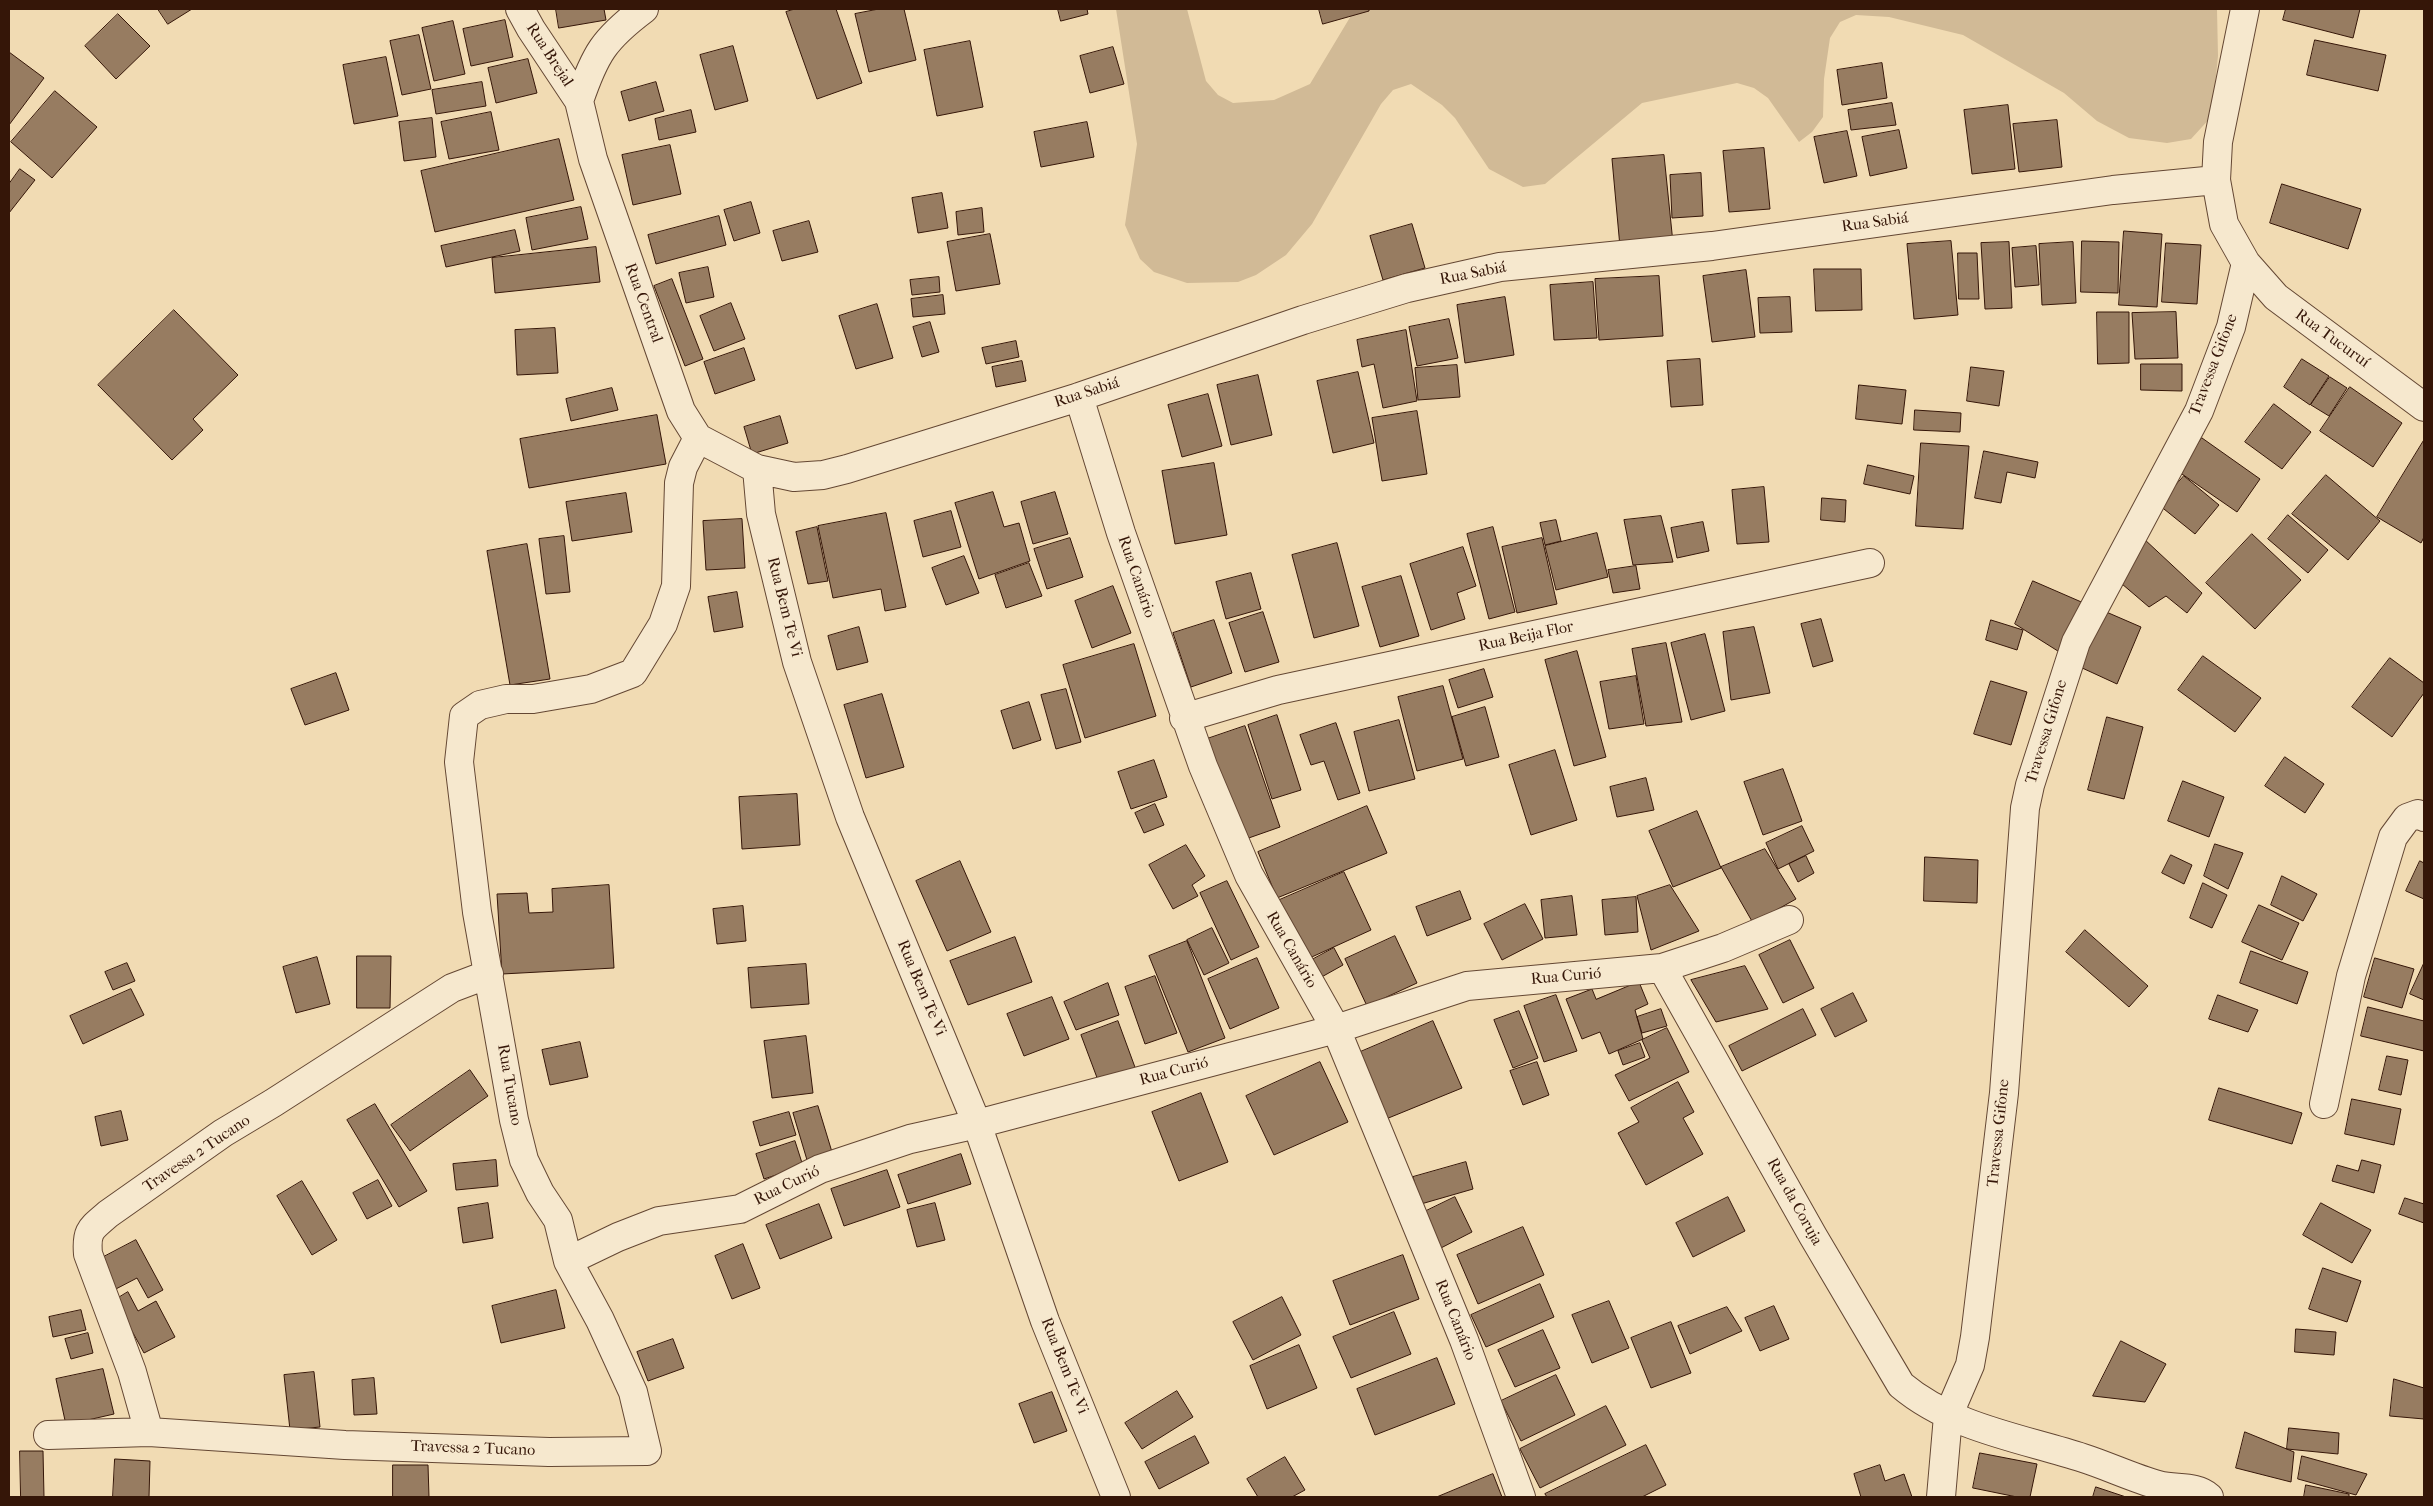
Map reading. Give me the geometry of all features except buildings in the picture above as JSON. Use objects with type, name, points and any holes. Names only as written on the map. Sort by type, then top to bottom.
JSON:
[{"type":"street","name":"Rua Brejal","points":[[520,9],[531,29],[579,101]]},
{"type":"street","points":[[579,101],[590,68],[605,42],[644,9]]},
{"type":"street","points":[[2245,9],[2218,142],[2216,180],[2224,224],[2246,264]]},
{"type":"street","name":"Rua Central","points":[[579,101],[593,159],[618,232],[681,410],[698,438]]},
{"type":"street","name":"Rua Sabiá","points":[[757,469],[794,477],[823,475],[1079,397],[1303,320],[1388,294],[1500,267],[1712,246],[2113,190],[2216,180]]},
{"type":"street","name":"Rua Tucuruí","points":[[2246,264],[2283,303],[2424,407]]},
{"type":"street","name":"Travessa Gifone","points":[[1941,1497],[1948,1416],[1970,1365],[1975,1337],[2004,1093],[2025,808],[2030,785],[2076,642],[2199,411],[2231,327],[2246,264]]},
{"type":"street","name":"Rua Canário","points":[[1079,397],[1120,533],[1184,718],[1249,875],[1336,1029],[1464,1340],[1521,1497]]},
{"type":"street","points":[[698,438],[757,469]]},
{"type":"street","name":"Rua Tucano","points":[[647,1451],[633,1392],[600,1320],[568,1261],[558,1220],[540,1193],[524,1160],[514,1120],[477,912],[459,762],[464,716],[480,704],[506,699],[533,699],[591,689],[633,673],[663,624],[671,605],[676,586],[679,483],[683,467],[698,438]]},
{"type":"street","name":"Rua Bem Te Vi","points":[[757,469],[761,514],[800,671],[850,817],[978,1124],[1045,1321],[1116,1497]]},
{"type":"street","name":"Rua Beija Flor","points":[[1184,718],[1278,690],[1870,563]]},
{"type":"street","points":[[2324,1104],[2351,976],[2393,837],[2412,822]]},
{"type":"street","name":"Rua Curió","points":[[568,1261],[618,1236],[659,1221],[740,1209],[820,1169],[910,1139],[978,1124],[1336,1029],[1467,986],[1662,968],[1723,948],[1789,920]]},
{"type":"street","name":"Rua da Coruja","points":[[1662,968],[1889,1368],[1901,1385],[1915,1397],[1948,1416],[2085,1459],[2159,1486],[2202,1491],[2209,1497]]},
{"type":"street","name":"Travessa 2 Tucano","points":[[149,1432],[129,1363],[88,1254],[87,1237],[93,1227],[108,1214],[222,1133],[273,1104],[452,988],[489,974]]},
{"type":"street","name":"Travessa 2 Tucano","points":[[48,1435],[149,1432],[355,1445],[549,1452],[647,1451]]},
{"type":"shaded area","points":[[1116,9],[1187,9],[1206,81],[1218,95],[1233,103],[1274,100],[1310,84],[1355,9],[2217,9],[2218,56],[2212,116],[2191,139],[2167,143],[2129,138],[2097,121],[2064,93],[1963,35],[1889,17],[1856,15],[1840,22],[1830,38],[1824,79],[1823,117],[1812,132],[1799,142],[1768,98],[1754,88],[1737,83],[1642,103],[1545,184],[1523,187],[1489,169],[1455,118],[1442,105],[1411,84],[1393,90],[1381,104],[1312,224],[1286,255],[1256,275],[1238,282],[1187,283],[1154,272],[1140,259],[1125,225],[1137,144]]}]
